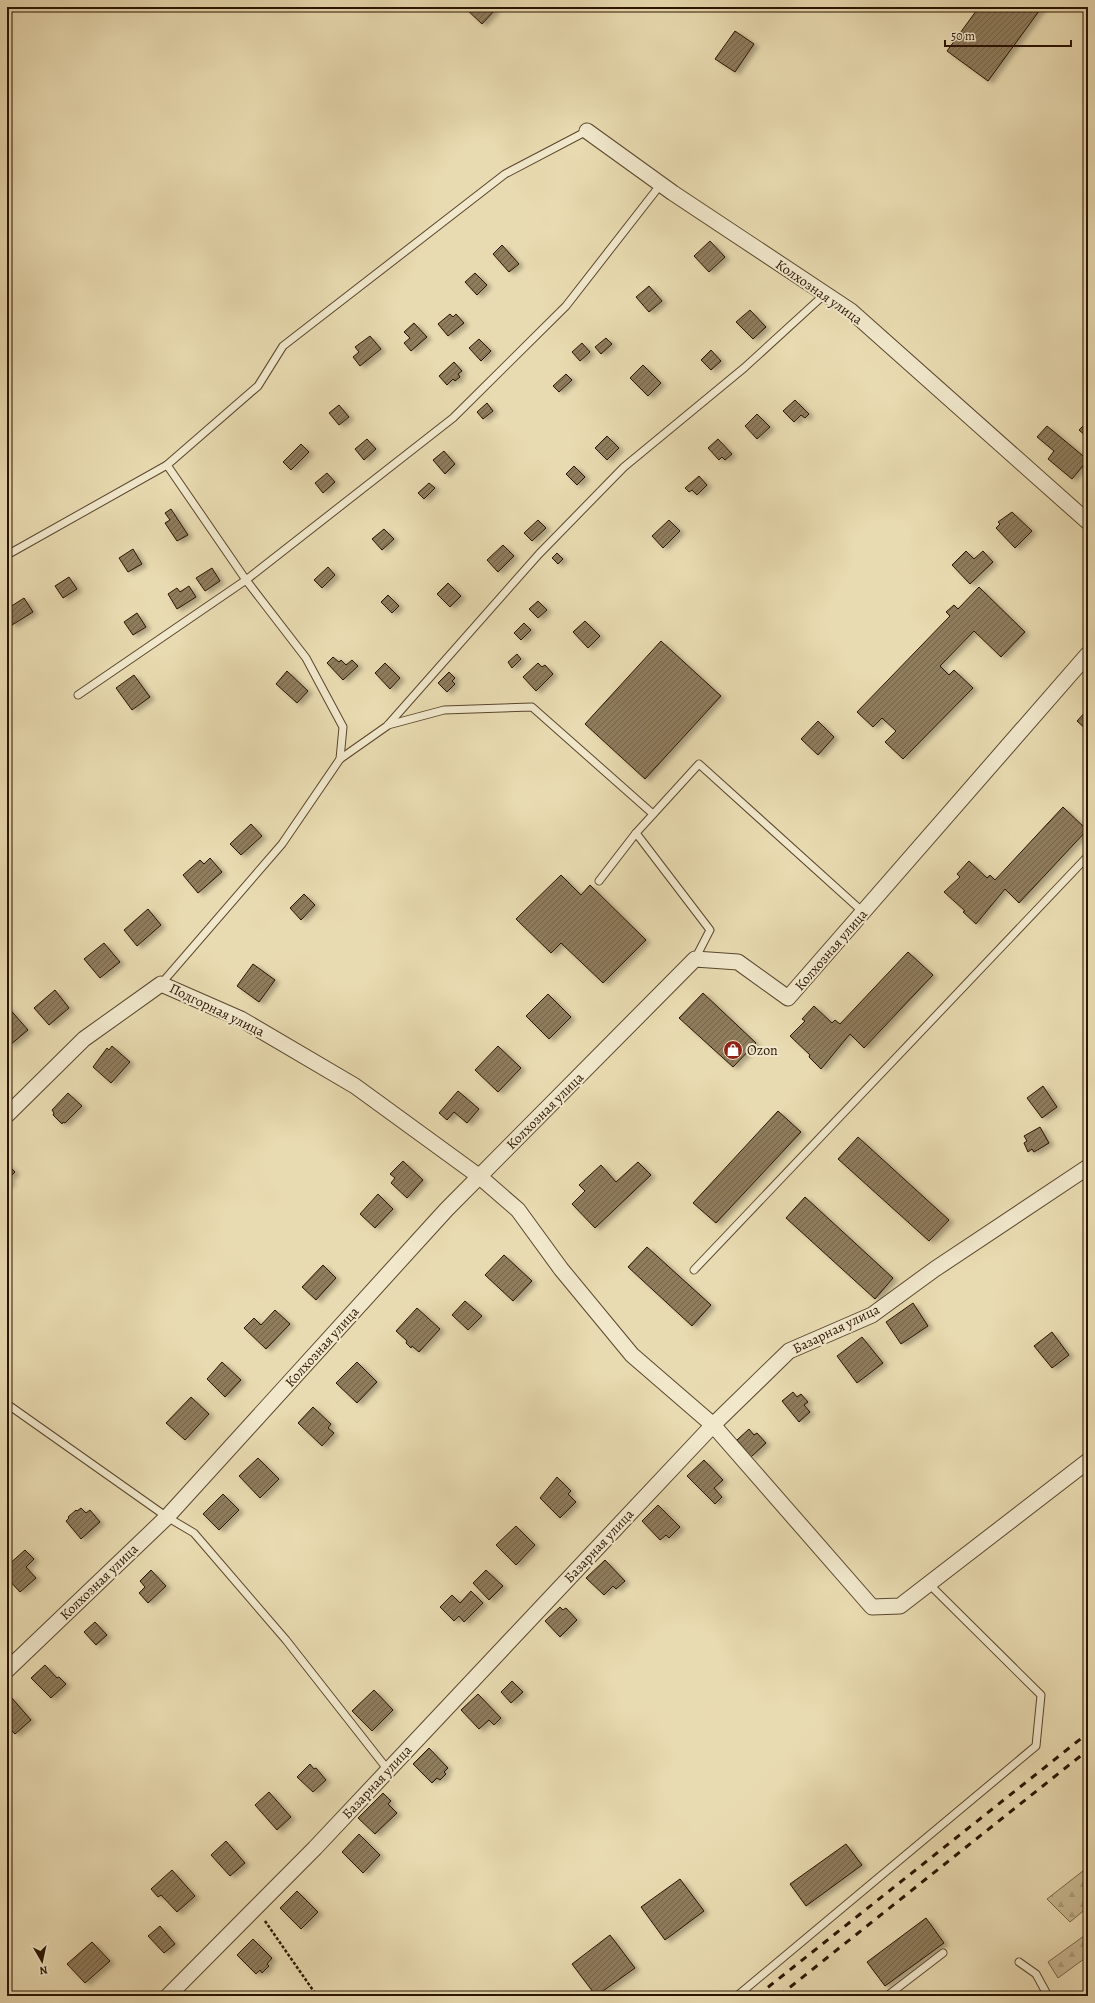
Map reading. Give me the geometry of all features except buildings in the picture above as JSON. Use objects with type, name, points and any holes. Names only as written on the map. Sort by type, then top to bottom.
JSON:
[{"type":"street","name":"Колхозная улица","points":[[587,131],[661,184],[851,311],[1088,522]]},
{"type":"street","name":"Колхозная улица","points":[[7,1670],[167,1517],[446,1210],[695,959],[738,962],[788,998],[1088,654]]},
{"type":"street","name":"Подгорная улица","points":[[7,1115],[84,1039],[161,984],[241,1019],[355,1086],[480,1177],[518,1210],[561,1269],[632,1355],[713,1425],[872,1607],[900,1606],[929,1584]]},
{"type":"street","name":"Базарная улица","points":[[168,1996],[388,1770],[713,1425],[789,1351],[872,1315],[935,1269],[1088,1167]]},
{"type":"street","points":[[929,1584],[1088,1461]]},
{"type":"lane","points":[[7,556],[167,465],[258,386],[283,346],[505,174],[587,131]]},
{"type":"lane","points":[[78,695],[246,580],[453,418],[566,306],[661,184]]},
{"type":"lane","points":[[161,984],[282,844],[340,759],[387,726],[539,554],[624,467],[744,368],[825,294]]},
{"type":"lane","points":[[167,465],[246,580],[306,658],[343,727],[340,759]]},
{"type":"lane","points":[[387,726],[444,710],[532,707],[653,814]]},
{"type":"lane","points":[[599,882],[636,833],[699,764],[863,912]]},
{"type":"lane","points":[[636,833],[710,930],[695,959]]},
{"type":"lane","points":[[694,1270],[1088,856]]},
{"type":"lane","points":[[7,1404],[167,1517],[194,1533],[286,1640],[388,1770]]},
{"type":"lane","points":[[738,1996],[1036,1746],[1041,1695],[929,1584]]},
{"type":"lane","points":[[887,1996],[943,1952]]},
{"type":"lane","points":[[1019,1962],[1036,1974],[1048,1996]]},
{"type":"path","points":[[256,1907],[317,1996]]},
{"type":"green space","points":[[1088,1867],[1088,1907],[1070,1922],[1047,1899]]},
{"type":"green space","points":[[1088,1933],[1088,1956],[1058,1978],[1048,1962]]},
{"type":"railway","points":[[757,1996],[1088,1733]]},
{"type":"railway","points":[[779,1996],[1088,1750]]},
{"type":"place","name":"Ozon","points":[[733,1050]]}]
